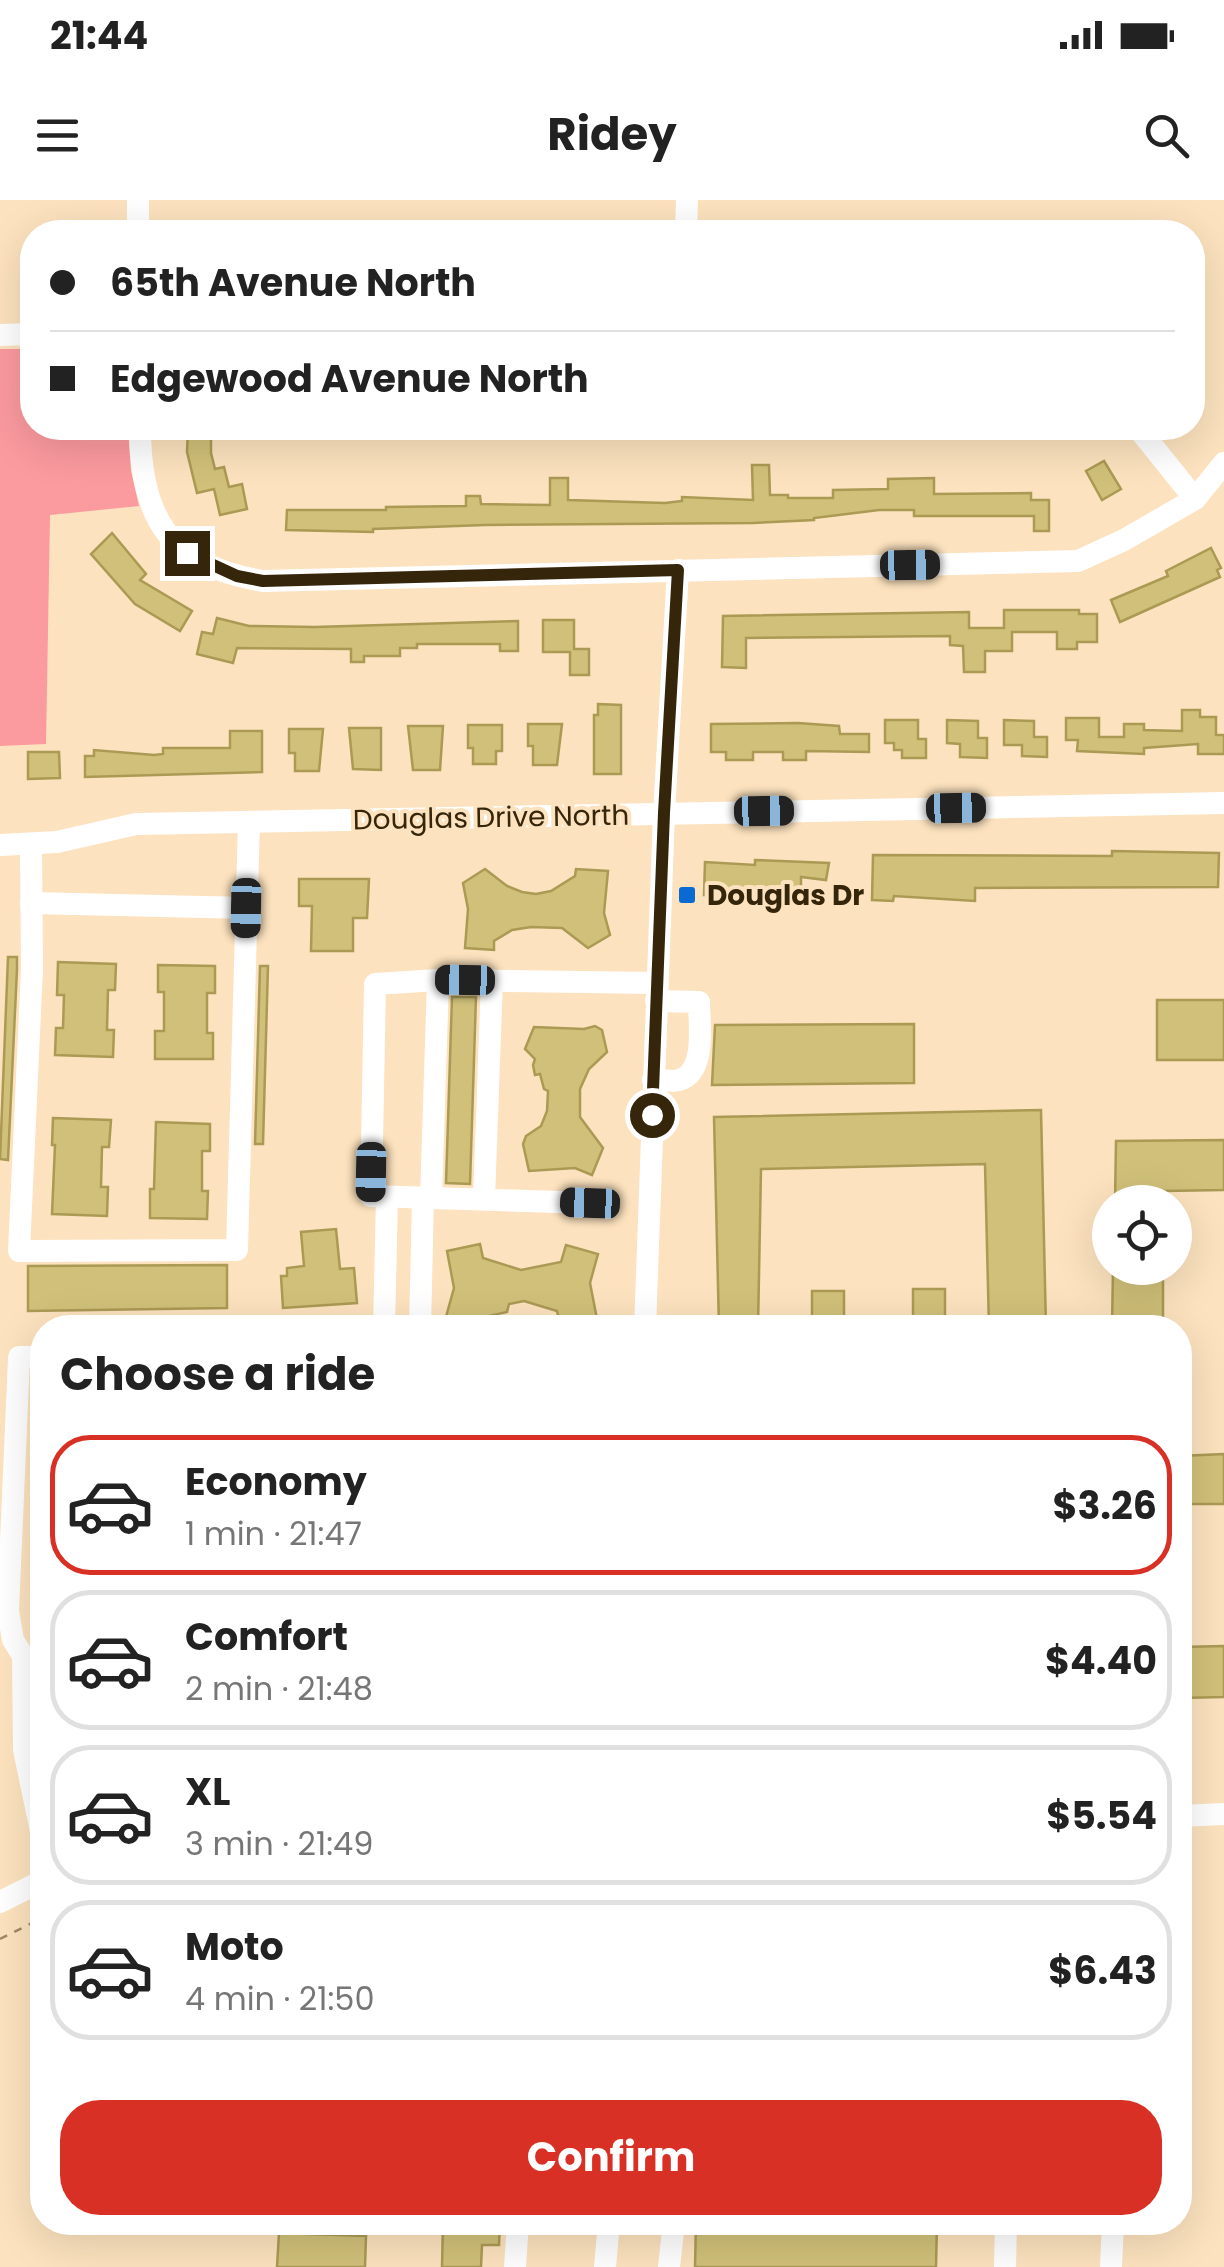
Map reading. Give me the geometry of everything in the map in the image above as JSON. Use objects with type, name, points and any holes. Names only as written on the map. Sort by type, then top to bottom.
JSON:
[{"type":"street","points":[[141,440],[144,489],[168,535],[187,553],[237,576],[263,581],[1078,560],[1124,540],[1195,499],[1224,462]]},
{"type":"street","points":[[1148,440],[1195,499]]},
{"type":"street","points":[[645,1315],[664,813],[678,570]]},
{"type":"street","name":"Douglas Drive North","points":[[0,845],[31,844],[136,824],[1224,802]]},
{"type":"street","points":[[31,844],[30,1028],[19,1251],[237,1250],[249,822]]},
{"type":"street","points":[[30,903],[246,908]]},
{"type":"street","points":[[421,1315],[438,980]]},
{"type":"street","points":[[484,1198],[492,980]]},
{"type":"street","points":[[590,1203],[371,1196],[375,984],[492,980],[657,992],[699,1002],[698,1056],[687,1076],[679,1080],[653,1080]]},
{"type":"street","points":[[384,1315],[387,1197]]},
{"type":"street","points":[[30,1357],[18,1357],[8,1611],[13,1640],[23,1656],[24,1750],[30,1779]]},
{"type":"street","points":[[1192,1815],[1224,1814]]},
{"type":"street","points":[[0,1902],[30,1887]]},
{"type":"street","points":[[515,2267],[517,2235]]},
{"type":"street","points":[[605,2267],[608,2235]]},
{"type":"street","points":[[670,2267],[673,2235]]},
{"type":"street","points":[[1004,2267],[1005,2235]]},
{"type":"street","points":[[1112,2267],[1113,2235]]},
{"type":"path","points":[[0,1939],[30,1924]]},
{"type":"shaded area","points":[[0,349],[20,349],[20,440],[129,440],[139,506],[50,515],[46,744],[0,746]]},
{"type":"building","points":[[188,440],[211,440],[215,469],[224,467],[229,487],[242,484],[247,509],[220,515],[214,489],[197,493]]},
{"type":"building","points":[[1104,461],[1121,489],[1102,500],[1086,471]]},
{"type":"building","points":[[752,465],[769,465],[770,495],[788,498],[833,498],[833,490],[888,489],[888,479],[934,478],[934,494],[1031,493],[1031,500],[1049,500],[1049,531],[1034,531],[1034,516],[914,516],[914,510],[753,523],[485,525],[373,532],[286,530],[287,510],[466,506],[466,496],[480,496],[481,504],[550,505],[550,478],[568,478],[568,500],[753,500]]},
{"type":"building","points":[[112,533],[146,574],[140,580],[192,611],[180,631],[135,604],[91,554]]},
{"type":"building","points":[[1211,548],[1221,568],[1217,570],[1220,577],[1120,622],[1111,600],[1168,576],[1166,571]]},
{"type":"building","points":[[1004,610],[1079,610],[1079,614],[1097,614],[1097,642],[1077,642],[1077,649],[1057,649],[1057,632],[1012,632],[1012,651],[985,651],[985,672],[964,672],[963,646],[950,645],[950,636],[746,638],[746,668],[722,667],[723,616],[969,612],[969,628],[1004,628]]},
{"type":"building","points":[[217,618],[249,626],[315,627],[518,621],[518,651],[500,651],[500,644],[417,644],[417,648],[400,648],[400,656],[364,656],[364,662],[351,662],[351,649],[237,648],[233,663],[197,654],[202,632],[213,634]]},
{"type":"building","points":[[543,620],[574,620],[574,649],[589,649],[589,675],[570,675],[570,652],[543,652]]},
{"type":"building","points":[[598,704],[621,705],[621,774],[594,774],[594,715],[598,715]]},
{"type":"building","points":[[1182,710],[1200,710],[1200,717],[1216,717],[1216,735],[1224,735],[1224,754],[1198,754],[1198,744],[1144,748],[1144,754],[1077,751],[1078,740],[1066,740],[1066,718],[1099,718],[1099,737],[1124,737],[1124,724],[1144,724],[1144,730],[1182,731]]},
{"type":"building","points":[[885,720],[918,720],[918,739],[926,739],[926,758],[902,758],[902,750],[894,750],[894,743],[885,743]]},
{"type":"building","points":[[947,720],[978,721],[978,738],[987,738],[987,758],[960,757],[960,744],[947,743]]},
{"type":"building","points":[[1004,720],[1034,721],[1034,737],[1047,737],[1047,757],[1022,756],[1022,745],[1004,745]]},
{"type":"building","points":[[528,724],[562,724],[557,765],[533,765]]},
{"type":"building","points":[[711,724],[839,726],[840,734],[869,734],[869,752],[806,751],[806,760],[783,760],[783,752],[753,752],[753,760],[726,760],[726,752],[711,752]]},
{"type":"building","points":[[468,725],[502,725],[502,751],[496,751],[496,764],[473,764]]},
{"type":"building","points":[[408,726],[443,726],[440,770],[413,770]]},
{"type":"building","points":[[349,728],[381,728],[381,770],[353,769]]},
{"type":"building","points":[[289,729],[323,729],[319,771],[295,771],[295,753],[289,753]]},
{"type":"building","points":[[230,731],[262,731],[262,772],[85,777],[85,756],[94,756],[94,750],[154,755],[163,754],[163,748],[230,748]]},
{"type":"building","points":[[28,752],[59,752],[60,778],[28,779]]},
{"type":"building","points":[[1112,851],[1219,853],[1218,887],[975,888],[975,901],[894,896],[893,901],[872,900],[873,855],[1112,856]]},
{"type":"building","points":[[755,860],[829,863],[826,880],[801,877],[801,890],[737,889],[737,896],[704,895],[705,862],[755,865]]},
{"type":"building","points":[[485,869],[507,886],[536,894],[551,891],[575,876],[576,869],[608,871],[604,913],[610,935],[588,948],[562,928],[531,927],[512,930],[494,941],[494,950],[465,948],[468,909],[463,883]]},
{"type":"building","points":[[299,879],[369,879],[367,918],[353,918],[353,951],[311,951],[312,906],[299,906]]},
{"type":"building","points":[[8,957],[17,957],[17,969],[8,1160],[0,1159]]},
{"type":"building","points":[[58,962],[116,964],[115,990],[108,990],[107,1030],[114,1030],[113,1057],[55,1055],[56,1028],[63,1028],[64,995],[57,995]]},
{"type":"building","points":[[158,965],[215,966],[215,993],[207,993],[207,1033],[213,1033],[213,1059],[155,1059],[155,1031],[164,1031],[164,992],[158,992]]},
{"type":"building","points":[[260,966],[268,966],[263,1144],[255,1144]]},
{"type":"building","points":[[452,997],[476,997],[470,1184],[446,1183]]},
{"type":"building","points":[[1157,1000],[1224,1000],[1224,1060],[1157,1060]]},
{"type":"building","points":[[914,1024],[914,1083],[712,1085],[715,1025]]},
{"type":"building","points":[[595,1026],[602,1030],[607,1052],[589,1069],[580,1089],[580,1117],[603,1148],[592,1175],[575,1168],[529,1171],[523,1144],[526,1136],[541,1126],[548,1091],[540,1074],[535,1075],[535,1059],[525,1049],[534,1027]]},
{"type":"building","points":[[1041,1110],[1046,1315],[989,1315],[985,1164],[761,1169],[758,1315],[719,1315],[714,1117]]},
{"type":"building","points":[[53,1118],[111,1120],[109,1147],[102,1147],[101,1187],[108,1187],[107,1216],[52,1214]]},
{"type":"building","points":[[156,1122],[210,1124],[210,1151],[202,1151],[202,1191],[208,1191],[207,1219],[150,1218]]},
{"type":"building","points":[[1224,1140],[1224,1190],[1192,1191],[1192,1185],[1115,1185],[1116,1141]]},
{"type":"building","points":[[336,1229],[340,1269],[354,1268],[357,1303],[283,1308],[281,1276],[287,1276],[287,1268],[304,1266],[301,1232]]},
{"type":"building","points":[[480,1244],[483,1258],[521,1270],[561,1262],[566,1245],[598,1254],[590,1283],[596,1315],[558,1315],[557,1311],[524,1301],[509,1304],[507,1312],[494,1315],[447,1315],[454,1288],[447,1251]]},
{"type":"building","points":[[227,1265],[227,1308],[28,1311],[28,1266]]},
{"type":"building","points":[[1113,1285],[1163,1285],[1163,1315],[1112,1315]]},
{"type":"building","points":[[913,1289],[945,1289],[945,1315],[913,1315]]},
{"type":"building","points":[[812,1291],[844,1291],[844,1315],[812,1315]]},
{"type":"building","points":[[1224,1454],[1224,1504],[1192,1504],[1192,1455]]},
{"type":"building","points":[[1224,1646],[1224,1697],[1192,1698],[1192,1647]]},
{"type":"building","points":[[279,2235],[366,2236],[365,2267],[277,2267]]},
{"type":"building","points":[[443,2235],[499,2235],[499,2245],[482,2245],[481,2267],[442,2267]]},
{"type":"building","points":[[696,2235],[937,2235],[936,2267],[695,2267]]},
{"type":"place","name":"Douglas Dr","points":[[687,895]]},
{"type":"route","points":[[187,553],[211,567],[263,581],[678,570],[652,1115]]}]
